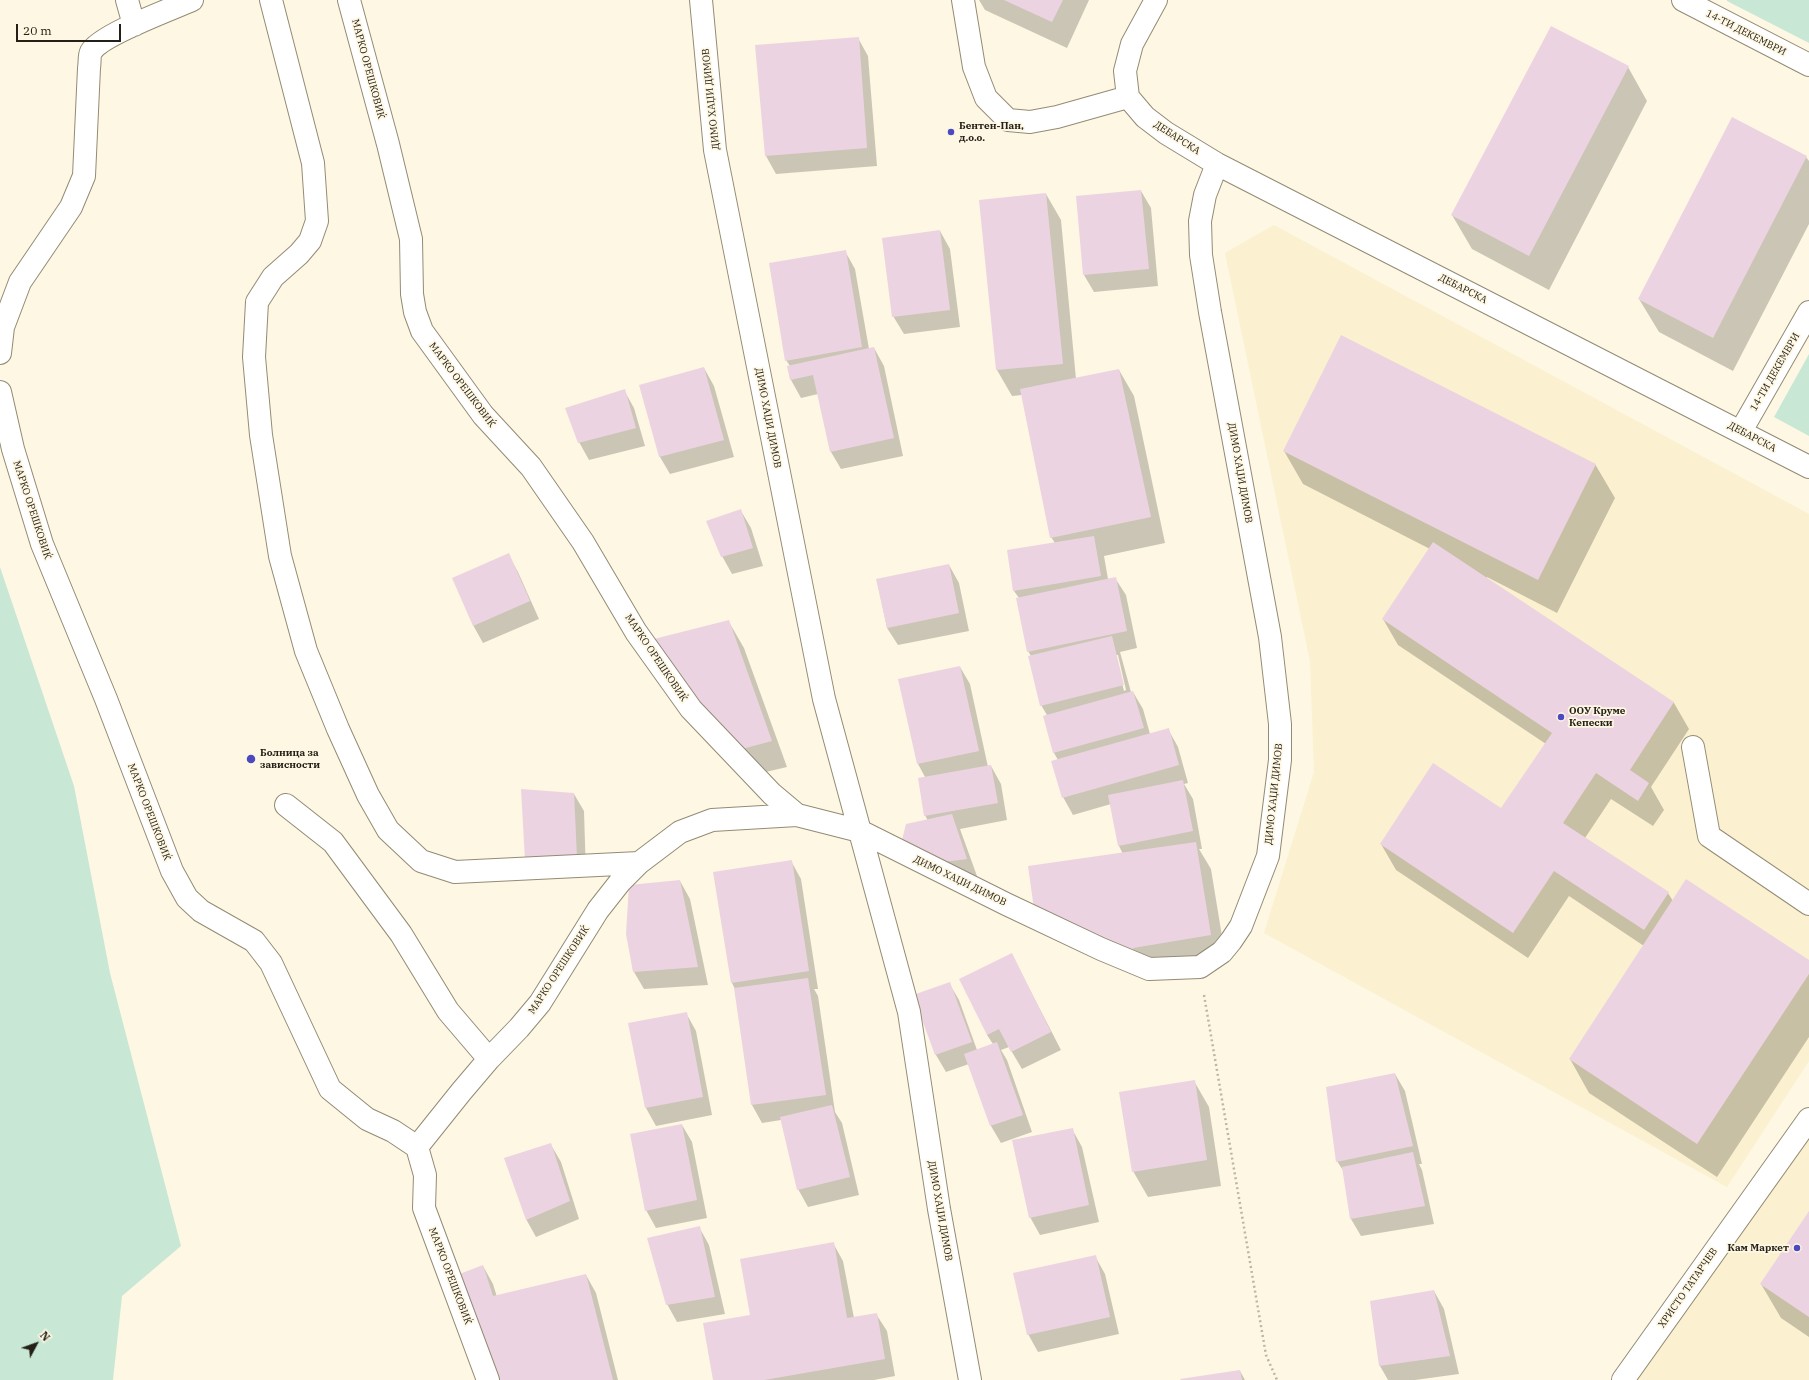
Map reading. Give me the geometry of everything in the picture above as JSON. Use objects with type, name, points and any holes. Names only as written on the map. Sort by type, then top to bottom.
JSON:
[{"type":"street","points":[[127,0],[134,25]]},
{"type":"street","points":[[0,353],[3,327],[20,282],[70,207],[84,176],[91,52],[101,41],[192,0]]},
{"type":"street","points":[[271,0],[313,163],[317,221],[310,241],[299,254],[273,277],[257,302],[255,364],[261,435],[280,556],[306,651],[338,729],[368,795],[388,830],[421,861],[455,872],[639,863]]},
{"type":"street","name":"МАРКО ОРЕШКОВИЌ","points":[[349,0],[388,144],[411,239],[412,294],[415,312],[422,331],[483,415],[531,467],[583,542],[636,632],[691,709],[772,794],[797,815]]},
{"type":"street","name":"ДИМО ХАЏИ ДИМОВ","points":[[701,0],[715,150],[824,699],[909,1012],[939,1209],[970,1380]]},
{"type":"street","points":[[963,0],[974,67],[986,98],[1008,120],[1030,122],[1057,117],[1128,97],[1125,71],[1132,44],[1156,0]]},
{"type":"street","name":"14-ТИ ДЕКЕМВРИ","points":[[1683,0],[1809,65]]},
{"type":"street","name":"ДЕБАРСКА","points":[[1128,97],[1145,117],[1166,133],[1217,164],[1741,431],[1809,468]]},
{"type":"street","name":"ДИМО ХАЏИ ДИМОВ","points":[[860,831],[1006,904],[1101,949],[1149,969],[1200,967],[1222,952],[1241,926],[1268,856],[1280,760],[1280,724],[1270,637],[1210,312],[1201,255],[1200,221],[1205,195],[1217,164]]},
{"type":"street","name":"14-ТИ ДЕКЕМВРИ","points":[[1741,431],[1809,312]]},
{"type":"street","name":"МАРКО ОРЕШКОВИЌ","points":[[0,392],[13,449],[42,544],[106,699],[172,870],[187,898],[201,911],[254,941],[271,963],[330,1089],[367,1119],[394,1131],[417,1147],[425,1175],[424,1208],[488,1380]]},
{"type":"street","points":[[1693,747],[1709,836],[1809,904]]},
{"type":"street","points":[[286,805],[333,842],[401,934],[448,1011],[489,1058]]},
{"type":"street","points":[[797,815],[860,831]]},
{"type":"street","name":"МАРКО ОРЕШКОВИЌ","points":[[417,1147],[489,1058],[519,1028],[536,1008],[598,910],[620,882],[639,863],[680,832],[712,820],[797,815]]},
{"type":"street","name":"ХРИСТО ТАТАРЧЕВ","points":[[1624,1380],[1809,1119]]},
{"type":"path","points":[[1200,967],[1266,1355],[1277,1380]]},
{"type":"shaded area","name":"ООУ Круме Кепески","points":[[1274,225],[1809,514],[1809,1061],[1727,1187],[1264,933],[1314,772],[1310,661],[1225,253]]},
{"type":"shaded area","points":[[1809,1119],[1809,1380],[1623,1380]]},
{"type":"green space","points":[[1727,0],[1809,0],[1809,43],[1727,1]]},
{"type":"green space","points":[[1809,354],[1809,436],[1774,417]]},
{"type":"green space","points":[[0,567],[74,786],[110,973],[181,1246],[122,1296],[113,1380],[0,1380]]},
{"type":"building","points":[[1004,0],[1063,0],[1052,22]]},
{"type":"building","points":[[1551,26],[1629,66],[1529,256],[1451,215]]},
{"type":"building","points":[[859,37],[867,148],[765,156],[755,45]]},
{"type":"building","points":[[1732,117],[1807,156],[1713,338],[1638,299]]},
{"type":"building","points":[[1141,190],[1149,269],[1083,275],[1076,196]]},
{"type":"building","points":[[1046,193],[1063,364],[996,370],[979,200]]},
{"type":"building","points":[[940,230],[950,310],[892,317],[882,238]]},
{"type":"building","points":[[846,250],[862,347],[785,361],[769,263]]},
{"type":"building","points":[[1341,335],[1596,464],[1538,580],[1283,451]]},
{"type":"building","points":[[874,347],[894,438],[830,452],[813,375],[790,380],[787,366]]},
{"type":"building","points":[[704,367],[724,440],[659,457],[639,385]]},
{"type":"building","points":[[1119,369],[1151,517],[1050,538],[1020,389]]},
{"type":"building","points":[[625,389],[636,428],[578,443],[565,408]]},
{"type":"building","points":[[741,509],[753,548],[721,557],[706,521]]},
{"type":"building","points":[[1094,536],[1101,576],[1013,591],[1007,550]]},
{"type":"building","points":[[1433,542],[1674,702],[1630,770],[1649,783],[1638,801],[1596,773],[1563,823],[1669,892],[1644,930],[1554,871],[1513,933],[1380,844],[1433,763],[1501,808],[1552,733],[1382,619]]},
{"type":"building","points":[[509,553],[530,601],[473,626],[452,578]]},
{"type":"building","points":[[949,564],[959,613],[887,628],[876,579]]},
{"type":"building","points":[[1116,577],[1127,631],[1027,652],[1016,598]]},
{"type":"building","points":[[729,620],[772,741],[738,750],[650,640]]},
{"type":"building","points":[[1112,636],[1124,685],[1040,706],[1028,656]]},
{"type":"building","points":[[960,666],[979,751],[917,764],[898,679]]},
{"type":"building","points":[[1133,691],[1144,728],[1053,753],[1043,716]]},
{"type":"building","points":[[1169,728],[1179,765],[1062,798],[1051,761]]},
{"type":"building","points":[[991,765],[998,803],[924,816],[918,778]]},
{"type":"building","points":[[1183,780],[1193,831],[1118,846],[1108,795]]},
{"type":"building","points":[[521,789],[574,793],[577,858],[525,861]]},
{"type":"building","points":[[952,814],[967,859],[944,862],[902,840],[906,824]]},
{"type":"building","points":[[1196,842],[1211,935],[1133,948],[1136,955],[1034,909],[1028,866]]},
{"type":"building","points":[[792,860],[809,971],[731,983],[713,872]]},
{"type":"building","points":[[1686,879],[1809,960],[1809,974],[1697,1144],[1569,1059]]},
{"type":"building","points":[[680,880],[698,967],[633,972],[626,934],[629,885]]},
{"type":"building","points":[[1012,953],[1051,1032],[1011,1052],[999,1029],[987,1035],[959,979]]},
{"type":"building","points":[[808,978],[826,1095],[751,1105],[734,988]]},
{"type":"building","points":[[950,982],[972,1042],[935,1055],[913,995]]},
{"type":"building","points":[[687,1012],[703,1097],[645,1108],[628,1023]]},
{"type":"building","points":[[997,1042],[1023,1115],[990,1126],[964,1054]]},
{"type":"building","points":[[1395,1073],[1413,1146],[1336,1162],[1326,1087]]},
{"type":"building","points":[[1195,1080],[1207,1160],[1132,1172],[1119,1092]]},
{"type":"building","points":[[832,1105],[850,1177],[797,1190],[780,1117]]},
{"type":"building","points":[[682,1124],[697,1200],[645,1211],[630,1134]]},
{"type":"building","points":[[1073,1128],[1089,1205],[1029,1218],[1012,1140]]},
{"type":"building","points":[[551,1143],[570,1201],[526,1220],[504,1158]]},
{"type":"building","points":[[1413,1152],[1425,1206],[1350,1219],[1342,1167]]},
{"type":"building","name":"Кам Маркет","points":[[1809,1211],[1809,1317],[1760,1284]]},
{"type":"building","points":[[700,1226],[715,1297],[666,1305],[647,1238]]},
{"type":"building","points":[[834,1242],[847,1318],[877,1313],[885,1359],[764,1380],[713,1380],[703,1323],[750,1315],[740,1259]]},
{"type":"building","points":[[1096,1255],[1110,1317],[1027,1335],[1013,1273]]},
{"type":"building","points":[[483,1265],[493,1296],[586,1274],[613,1380],[495,1380],[457,1275]]},
{"type":"building","points":[[1434,1290],[1450,1356],[1379,1366],[1370,1301]]},
{"type":"building","points":[[1240,1370],[1242,1380],[1180,1379]]},
{"type":"place","name":"Бентен-Пан, д.о.о.","points":[[951,132]]},
{"type":"place","name":"ООУ Круме Кепески","points":[[1561,717]]},
{"type":"place","name":"Болница за зависности","points":[[251,759]]},
{"type":"place","name":"Кам Маркет","points":[[1797,1248]]}]
